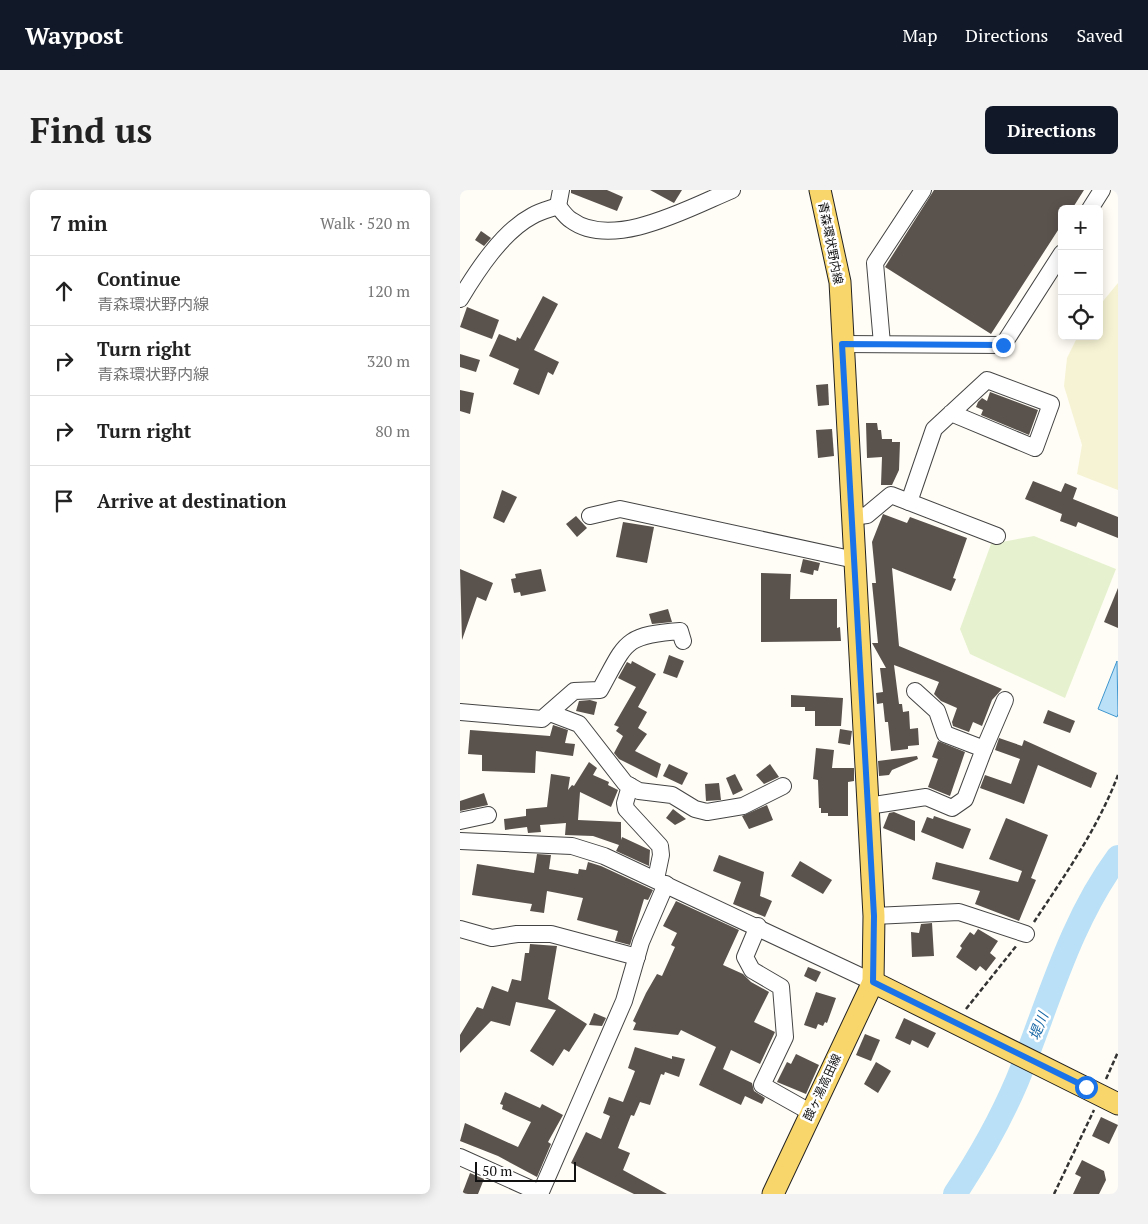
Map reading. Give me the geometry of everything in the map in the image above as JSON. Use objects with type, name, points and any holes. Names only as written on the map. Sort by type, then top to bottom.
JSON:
[{"type":"main road","name":"青森環状野内線","points":[[820,190],[840,282],[874,916],[873,982]]},
{"type":"main road","points":[[873,982],[1118,1104]]},
{"type":"main road","name":"酸ヶ湯高田線","points":[[773,1194],[810,1112],[873,982]]},
{"type":"street","points":[[558,206],[561,190]]},
{"type":"street","points":[[558,206],[572,221],[595,231],[624,230],[655,223],[732,190]]},
{"type":"street","points":[[882,344],[875,263],[922,190]]},
{"type":"street","points":[[1093,205],[1102,190]]},
{"type":"street","points":[[460,299],[478,269],[506,237],[532,216],[558,206]]},
{"type":"street","points":[[842,344],[1003,345],[1058,259]]},
{"type":"street","points":[[909,502],[934,429],[951,413],[987,380],[1051,404],[1035,448],[951,413]]},
{"type":"street","points":[[852,516],[867,515],[890,495],[997,536]]},
{"type":"street","points":[[590,516],[620,509],[855,560]]},
{"type":"street","points":[[460,712],[542,719],[574,691],[600,690],[625,645],[633,639],[660,632],[680,631],[683,641]]},
{"type":"street","points":[[915,692],[937,711],[945,734],[984,749]]},
{"type":"street","points":[[868,806],[926,796],[952,808],[966,798],[1005,700]]},
{"type":"street","points":[[550,713],[579,724],[625,783],[639,791],[672,795],[695,809],[707,812],[743,806],[783,786]]},
{"type":"street","points":[[460,1157],[540,1193],[624,1001],[661,881],[660,846],[626,809],[625,803],[630,786]]},
{"type":"street","points":[[460,821],[488,815]]},
{"type":"street","points":[[460,841],[572,846],[604,856],[758,926],[873,982]]},
{"type":"street","points":[[874,916],[959,912],[1026,934]]},
{"type":"street","points":[[758,926],[745,957],[752,970],[781,987],[785,1037],[762,1085],[810,1112]]},
{"type":"street","points":[[460,929],[492,938],[517,934],[551,934],[637,958]]},
{"type":"path","points":[[965,1027],[969,1004],[1026,934],[1081,851],[1108,800],[1118,774]]},
{"type":"path","points":[[1054,1194],[1094,1108],[1093,1090],[1118,1052]]},
{"type":"shaded area","points":[[1118,283],[1118,490],[1077,474],[1082,445],[1064,386],[1067,358],[1076,340],[1103,340],[1103,301]]},
{"type":"green space","points":[[1034,536],[1116,569],[1065,698],[970,654],[960,629],[991,544]]},
{"type":"water","points":[[1117,661],[1118,714],[1117,717],[1098,709]]},
{"type":"building","points":[[571,190],[607,190],[623,197],[617,211],[571,193]]},
{"type":"building","points":[[650,190],[682,190],[674,203]]},
{"type":"building","points":[[934,190],[1084,190],[1075,205],[1058,205],[1058,230],[991,334],[885,267]]},
{"type":"building","points":[[481,231],[491,238],[484,246],[475,240]]},
{"type":"building","points":[[543,296],[558,304],[534,350],[559,362],[553,375],[548,372],[539,395],[513,384],[519,369],[489,356],[499,334],[516,341],[517,337],[520,339]]},
{"type":"building","points":[[467,307],[499,320],[492,339],[460,327]]},
{"type":"building","points":[[460,354],[480,360],[476,372],[460,367]]},
{"type":"building","points":[[828,384],[829,405],[818,406],[816,385]]},
{"type":"building","points":[[460,390],[474,393],[470,414],[460,411]]},
{"type":"building","points":[[990,392],[1038,410],[1029,435],[981,415],[983,410],[976,407],[982,398],[987,401]]},
{"type":"building","points":[[866,423],[877,423],[878,430],[881,430],[882,439],[892,439],[892,442],[900,442],[899,470],[892,485],[881,485],[882,457],[867,458]]},
{"type":"building","points":[[832,429],[834,456],[818,458],[816,430]]},
{"type":"building","points":[[1033,481],[1061,492],[1065,483],[1077,488],[1073,499],[1118,517],[1118,538],[1078,522],[1076,527],[1060,521],[1062,514],[1025,499]]},
{"type":"building","points":[[502,490],[517,497],[504,523],[493,518]]},
{"type":"building","points":[[883,514],[907,523],[910,517],[967,538],[953,578],[956,579],[951,591],[892,568],[899,646],[1002,689],[992,700],[982,726],[973,722],[969,732],[953,726],[952,722],[957,708],[941,701],[934,694],[939,682],[894,665],[899,704],[902,704],[903,712],[909,711],[910,729],[918,728],[919,745],[908,746],[908,749],[891,751],[888,722],[885,722],[883,703],[877,704],[876,693],[883,692],[880,668],[886,668],[872,643],[878,643],[872,583],[876,583],[872,542]]},
{"type":"building","points":[[576,516],[587,528],[577,537],[566,524]]},
{"type":"building","points":[[623,522],[654,527],[647,563],[616,557]]},
{"type":"building","points":[[803,559],[820,563],[818,571],[814,570],[813,575],[800,572]]},
{"type":"building","points":[[460,569],[493,583],[486,601],[477,597],[462,640]]},
{"type":"building","points":[[541,569],[546,591],[521,596],[520,592],[514,593],[511,579],[516,578],[515,574]]},
{"type":"building","points":[[761,573],[791,574],[790,599],[837,599],[837,628],[840,627],[841,641],[761,642]]},
{"type":"building","points":[[1118,588],[1118,628],[1104,622]]},
{"type":"building","points":[[668,609],[672,622],[652,624],[649,614]]},
{"type":"building","points":[[669,655],[684,661],[677,678],[663,673]]},
{"type":"building","points":[[632,661],[656,674],[638,707],[647,712],[638,728],[647,734],[635,751],[661,764],[657,778],[619,759],[614,753],[623,736],[616,731],[619,727],[614,725],[636,687],[618,678],[627,662],[631,664]]},
{"type":"building","points":[[791,695],[843,698],[841,726],[815,726],[815,711],[805,711],[805,707],[791,707]]},
{"type":"building","points":[[590,700],[597,702],[594,715],[576,711],[579,701]]},
{"type":"building","points":[[1048,710],[1075,721],[1070,733],[1043,723]]},
{"type":"building","points":[[553,725],[568,730],[565,743],[575,744],[573,756],[536,751],[535,773],[482,771],[482,755],[468,754],[470,730],[550,736]]},
{"type":"building","points":[[840,729],[852,731],[850,745],[838,743]]},
{"type":"building","points":[[999,738],[1022,746],[1024,740],[1097,773],[1091,788],[1038,765],[1024,804],[980,788],[985,775],[1011,784],[1020,759],[995,750]]},
{"type":"building","points":[[938,741],[965,752],[950,796],[928,787],[938,759],[932,757]]},
{"type":"building","points":[[816,748],[834,750],[832,768],[854,768],[854,781],[848,782],[848,816],[828,816],[828,813],[821,813],[821,808],[819,808],[818,780],[813,779]]},
{"type":"building","points":[[917,756],[918,759],[892,770],[889,775],[879,776],[878,761]]},
{"type":"building","points":[[589,762],[597,768],[593,775],[609,782],[608,785],[618,790],[611,807],[580,792],[578,820],[621,822],[621,840],[622,837],[650,850],[649,866],[616,851],[619,845],[593,836],[565,835],[566,823],[540,825],[541,832],[528,833],[527,827],[505,830],[504,819],[526,816],[526,809],[547,807],[551,774],[570,777],[568,790],[572,785],[574,786]]},
{"type":"building","points":[[669,764],[688,773],[682,785],[663,776]]},
{"type":"building","points":[[770,764],[779,777],[764,784],[756,775]]},
{"type":"building","points":[[735,774],[743,790],[733,795],[726,778]]},
{"type":"building","points":[[719,783],[721,800],[706,801],[705,784]]},
{"type":"building","points":[[484,793],[488,805],[460,811],[460,801]]},
{"type":"building","points":[[767,805],[773,820],[749,829],[742,816]]},
{"type":"building","points":[[673,809],[686,819],[675,825],[666,818]]},
{"type":"building","points":[[894,812],[915,821],[915,841],[883,828],[889,813]]},
{"type":"building","points":[[934,816],[971,829],[963,849],[921,832],[927,817],[933,819]]},
{"type":"building","points":[[1006,818],[1048,835],[1031,878],[1036,880],[1019,921],[975,904],[980,891],[932,879],[936,862],[1018,882],[1022,871],[989,859]]},
{"type":"building","points":[[537,854],[551,855],[549,869],[578,874],[579,869],[586,870],[588,862],[653,890],[648,900],[644,899],[630,945],[615,941],[618,931],[577,920],[583,898],[547,891],[544,913],[530,911],[532,904],[472,895],[477,864],[534,873]]},
{"type":"building","points":[[719,855],[764,872],[760,896],[772,901],[765,917],[733,904],[741,882],[713,871]]},
{"type":"building","points":[[800,861],[832,880],[823,894],[791,876]]},
{"type":"building","points":[[676,901],[739,930],[723,965],[743,974],[751,982],[769,992],[754,1022],[775,1032],[760,1064],[731,1050],[723,1069],[752,1083],[754,1091],[765,1098],[762,1104],[745,1096],[741,1105],[699,1085],[716,1047],[681,1030],[678,1035],[633,1030],[636,1023],[633,1021],[646,993],[657,974],[662,976],[675,947],[671,945],[677,933],[663,926]]},
{"type":"building","points":[[932,923],[934,956],[912,957],[911,932],[919,933],[921,924]]},
{"type":"building","points":[[978,929],[998,941],[990,953],[996,958],[986,971],[980,966],[976,971],[956,957],[962,948],[960,946],[970,932],[974,935]]},
{"type":"building","points":[[530,944],[557,946],[548,999],[587,1024],[569,1052],[564,1049],[553,1066],[530,1051],[556,1010],[516,1002],[510,1026],[491,1021],[460,1053],[460,1035],[477,1007],[483,1009],[492,986],[508,992],[512,979],[521,981],[525,953],[529,953]]},
{"type":"building","points":[[808,967],[821,972],[816,982],[804,976]]},
{"type":"building","points":[[816,992],[836,998],[827,1023],[825,1022],[823,1026],[818,1024],[816,1029],[804,1025]]},
{"type":"building","points":[[594,1013],[606,1018],[602,1026],[589,1025]]},
{"type":"building","points":[[904,1018],[936,1033],[928,1048],[912,1040],[910,1045],[895,1038]]},
{"type":"building","points":[[865,1034],[880,1040],[871,1061],[856,1055]]},
{"type":"building","points":[[635,1047],[672,1059],[672,1056],[685,1059],[679,1077],[665,1072],[664,1075],[661,1074],[650,1105],[640,1102],[634,1116],[631,1115],[618,1148],[630,1153],[623,1170],[667,1194],[634,1194],[571,1163],[586,1132],[601,1139],[610,1116],[603,1113],[609,1097],[623,1102],[635,1071],[628,1068]]},
{"type":"building","points":[[796,1054],[819,1065],[806,1094],[777,1082],[787,1062],[791,1064]]},
{"type":"building","points":[[876,1062],[891,1071],[878,1093],[864,1084]]},
{"type":"building","points":[[505,1092],[540,1108],[542,1104],[563,1115],[548,1142],[551,1144],[537,1177],[498,1156],[460,1141],[465,1123],[518,1147],[531,1122],[502,1109],[503,1105],[500,1104]]},
{"type":"building","points":[[1101,1117],[1118,1125],[1109,1144],[1092,1136]]},
{"type":"building","points":[[1082,1160],[1104,1171],[1106,1180],[1099,1194],[1073,1194],[1081,1177],[1075,1174]]},
{"type":"building","points":[[470,1173],[484,1179],[478,1194],[462,1194]]},
{"type":"waterway","name":"堤川","points":[[955,1194],[981,1153],[1004,1110],[1073,937],[1101,882],[1118,857]]},
{"type":"route","points":[[1003,345],[842,344],[874,916],[873,982],[1086,1087]]}]
